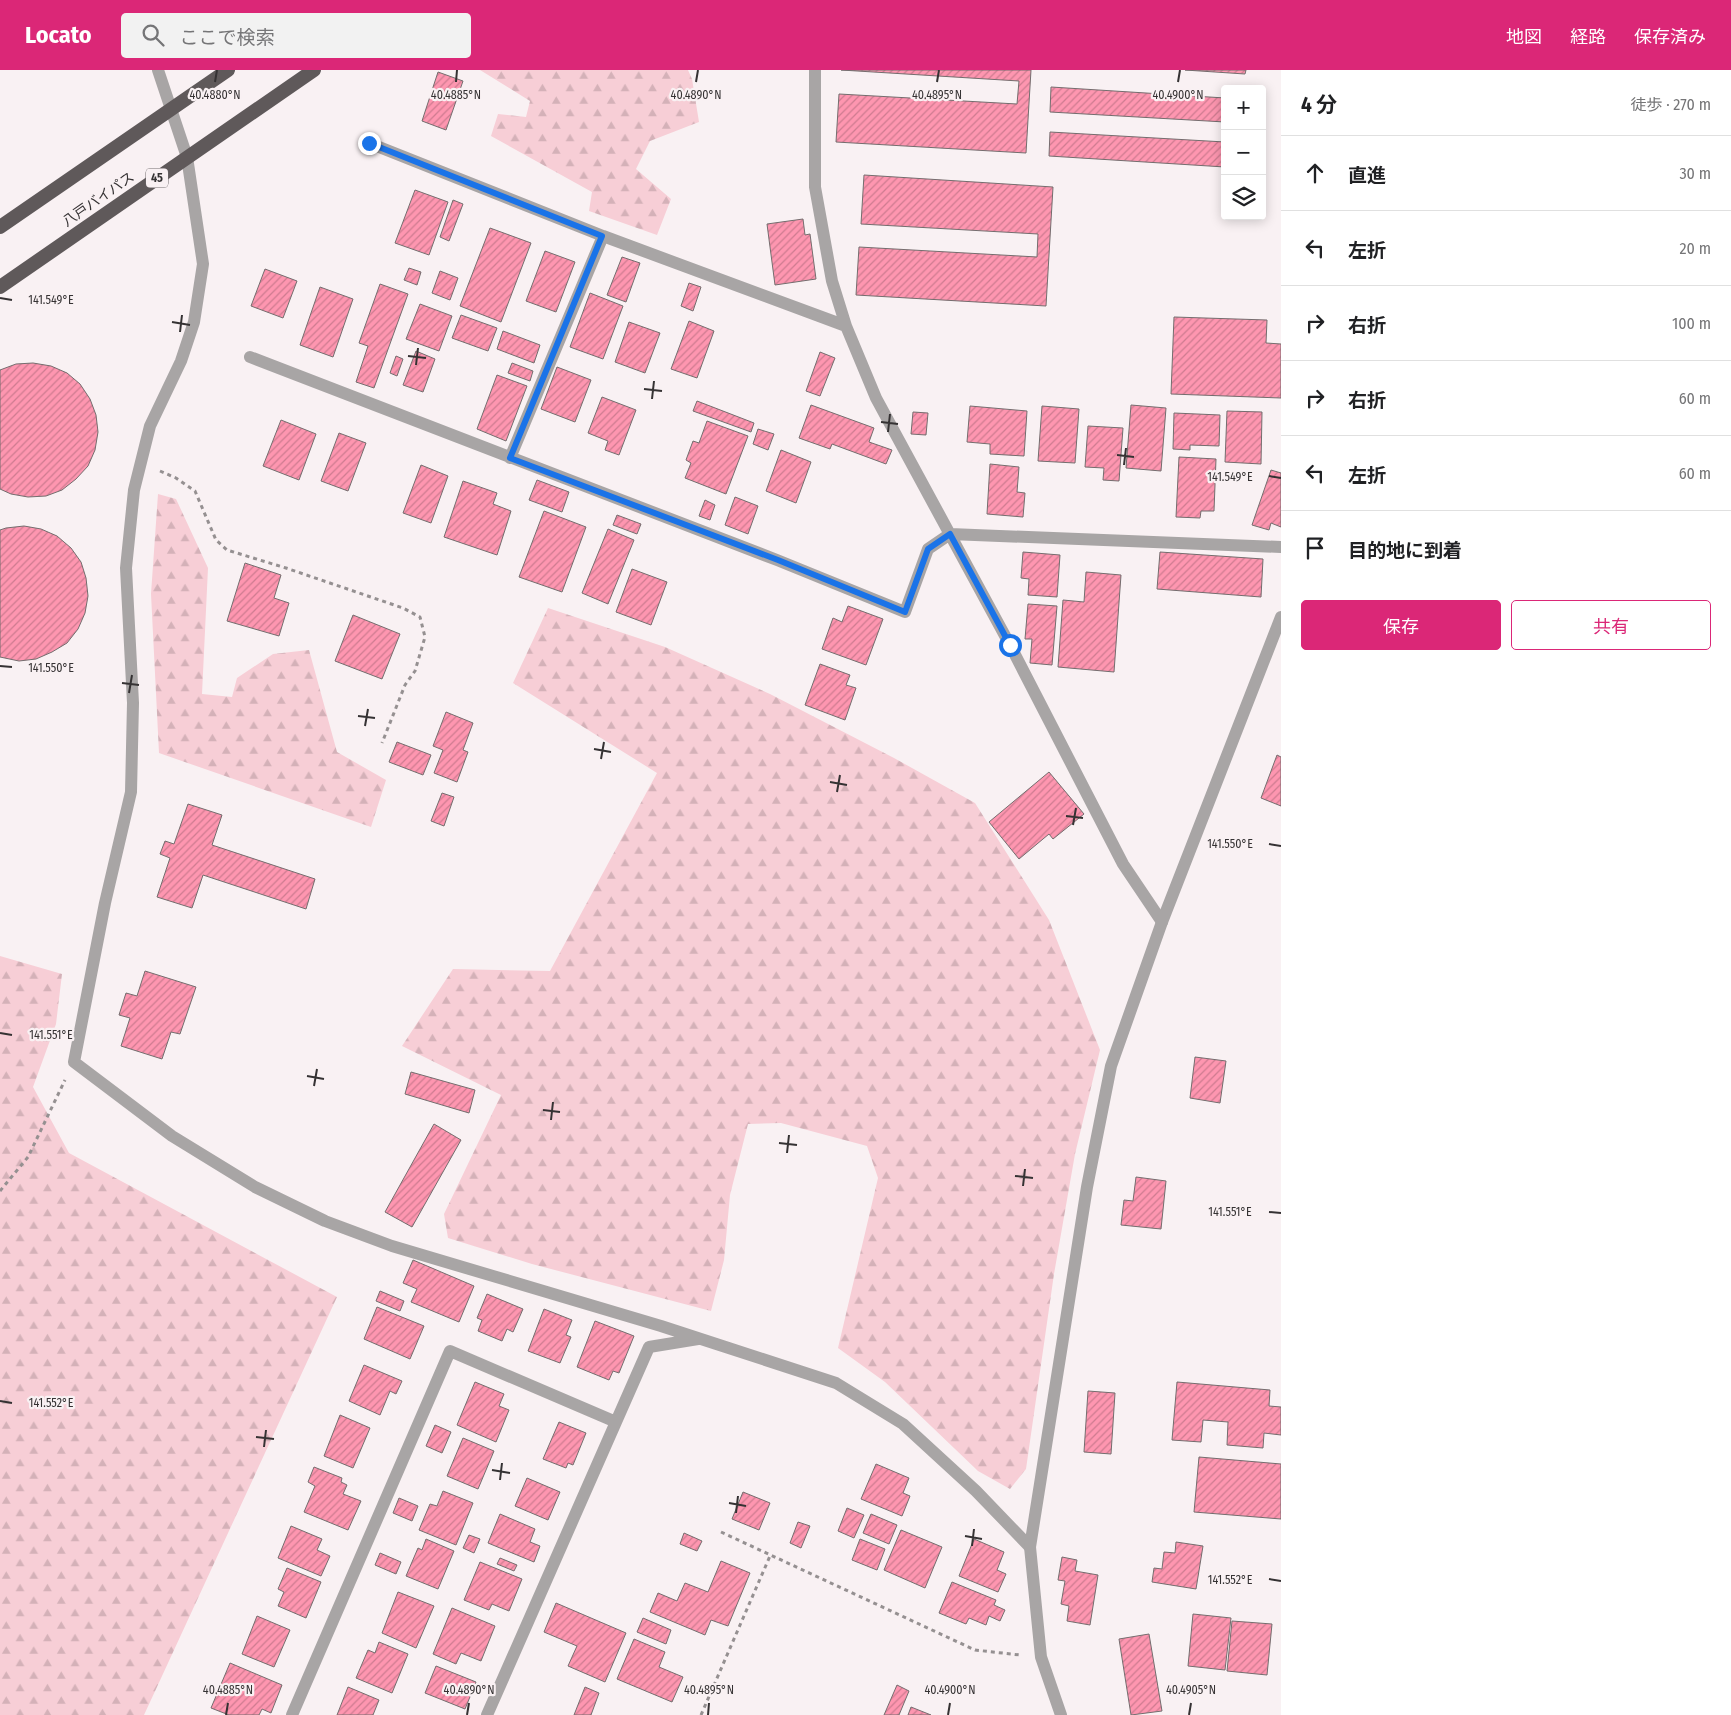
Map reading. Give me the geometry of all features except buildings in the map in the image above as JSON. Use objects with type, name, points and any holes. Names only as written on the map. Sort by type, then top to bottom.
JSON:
[{"type":"highway","points":[[0,228],[228,70]]},
{"type":"highway","name":"八戸バイパス","points":[[0,287],[314,70]]},
{"type":"street","points":[[158,70],[187,157],[203,264],[194,322],[181,361],[150,426],[134,490],[126,568],[133,703],[131,792],[105,902],[74,1062],[172,1136],[254,1188],[325,1221],[392,1246],[701,1339],[836,1383],[903,1424],[976,1491],[1030,1547]]},
{"type":"street","points":[[815,70],[815,186],[832,281],[846,326],[876,398],[1014,654],[1123,864],[1162,922]]},
{"type":"street","points":[[369,143],[602,236],[846,326]]},
{"type":"street","points":[[510,458],[602,236]]},
{"type":"street","points":[[250,357],[778,560],[905,612],[928,549],[950,534],[1281,547]]},
{"type":"street","points":[[1060,1715],[1041,1657],[1030,1547],[1087,1187],[1111,1066],[1162,922],[1281,617]]},
{"type":"street","points":[[487,1715],[649,1347],[701,1339]]},
{"type":"street","points":[[292,1715],[450,1351],[616,1422]]},
{"type":"path","points":[[141,463],[176,478],[195,491],[216,540],[227,550],[403,608],[420,617],[425,637],[415,671],[405,685],[382,743]]},
{"type":"path","points":[[0,1191],[28,1157],[74,1062]]},
{"type":"path","points":[[721,1532],[975,1650],[1041,1657]]},
{"type":"path","points":[[701,1715],[770,1556]]},
{"type":"green space","points":[[480,70],[688,70],[692,79],[699,122],[650,141],[636,169],[671,199],[657,235],[589,211],[592,192],[491,136],[498,114],[526,117],[530,101]]},
{"type":"green space","points":[[158,494],[176,499],[208,568],[202,694],[232,697],[237,678],[273,654],[309,650],[337,752],[386,780],[371,827],[159,753],[151,594]]},
{"type":"green space","points":[[548,608],[665,647],[770,694],[894,758],[975,803],[1049,920],[1100,1050],[1075,1154],[1054,1274],[1026,1469],[1010,1489],[978,1471],[885,1382],[838,1348],[878,1178],[867,1146],[781,1123],[748,1124],[730,1195],[724,1260],[711,1311],[532,1264],[448,1238],[444,1214],[501,1095],[402,1046],[453,969],[550,971],[657,773],[513,683]]},
{"type":"green space","points":[[0,956],[62,974],[56,1024],[33,1087],[69,1153],[337,1297],[144,1715],[0,1715]]},
{"type":"route","points":[[369,143],[602,236],[510,458],[778,560],[905,612],[928,549],[950,534],[1010,645]]}]
